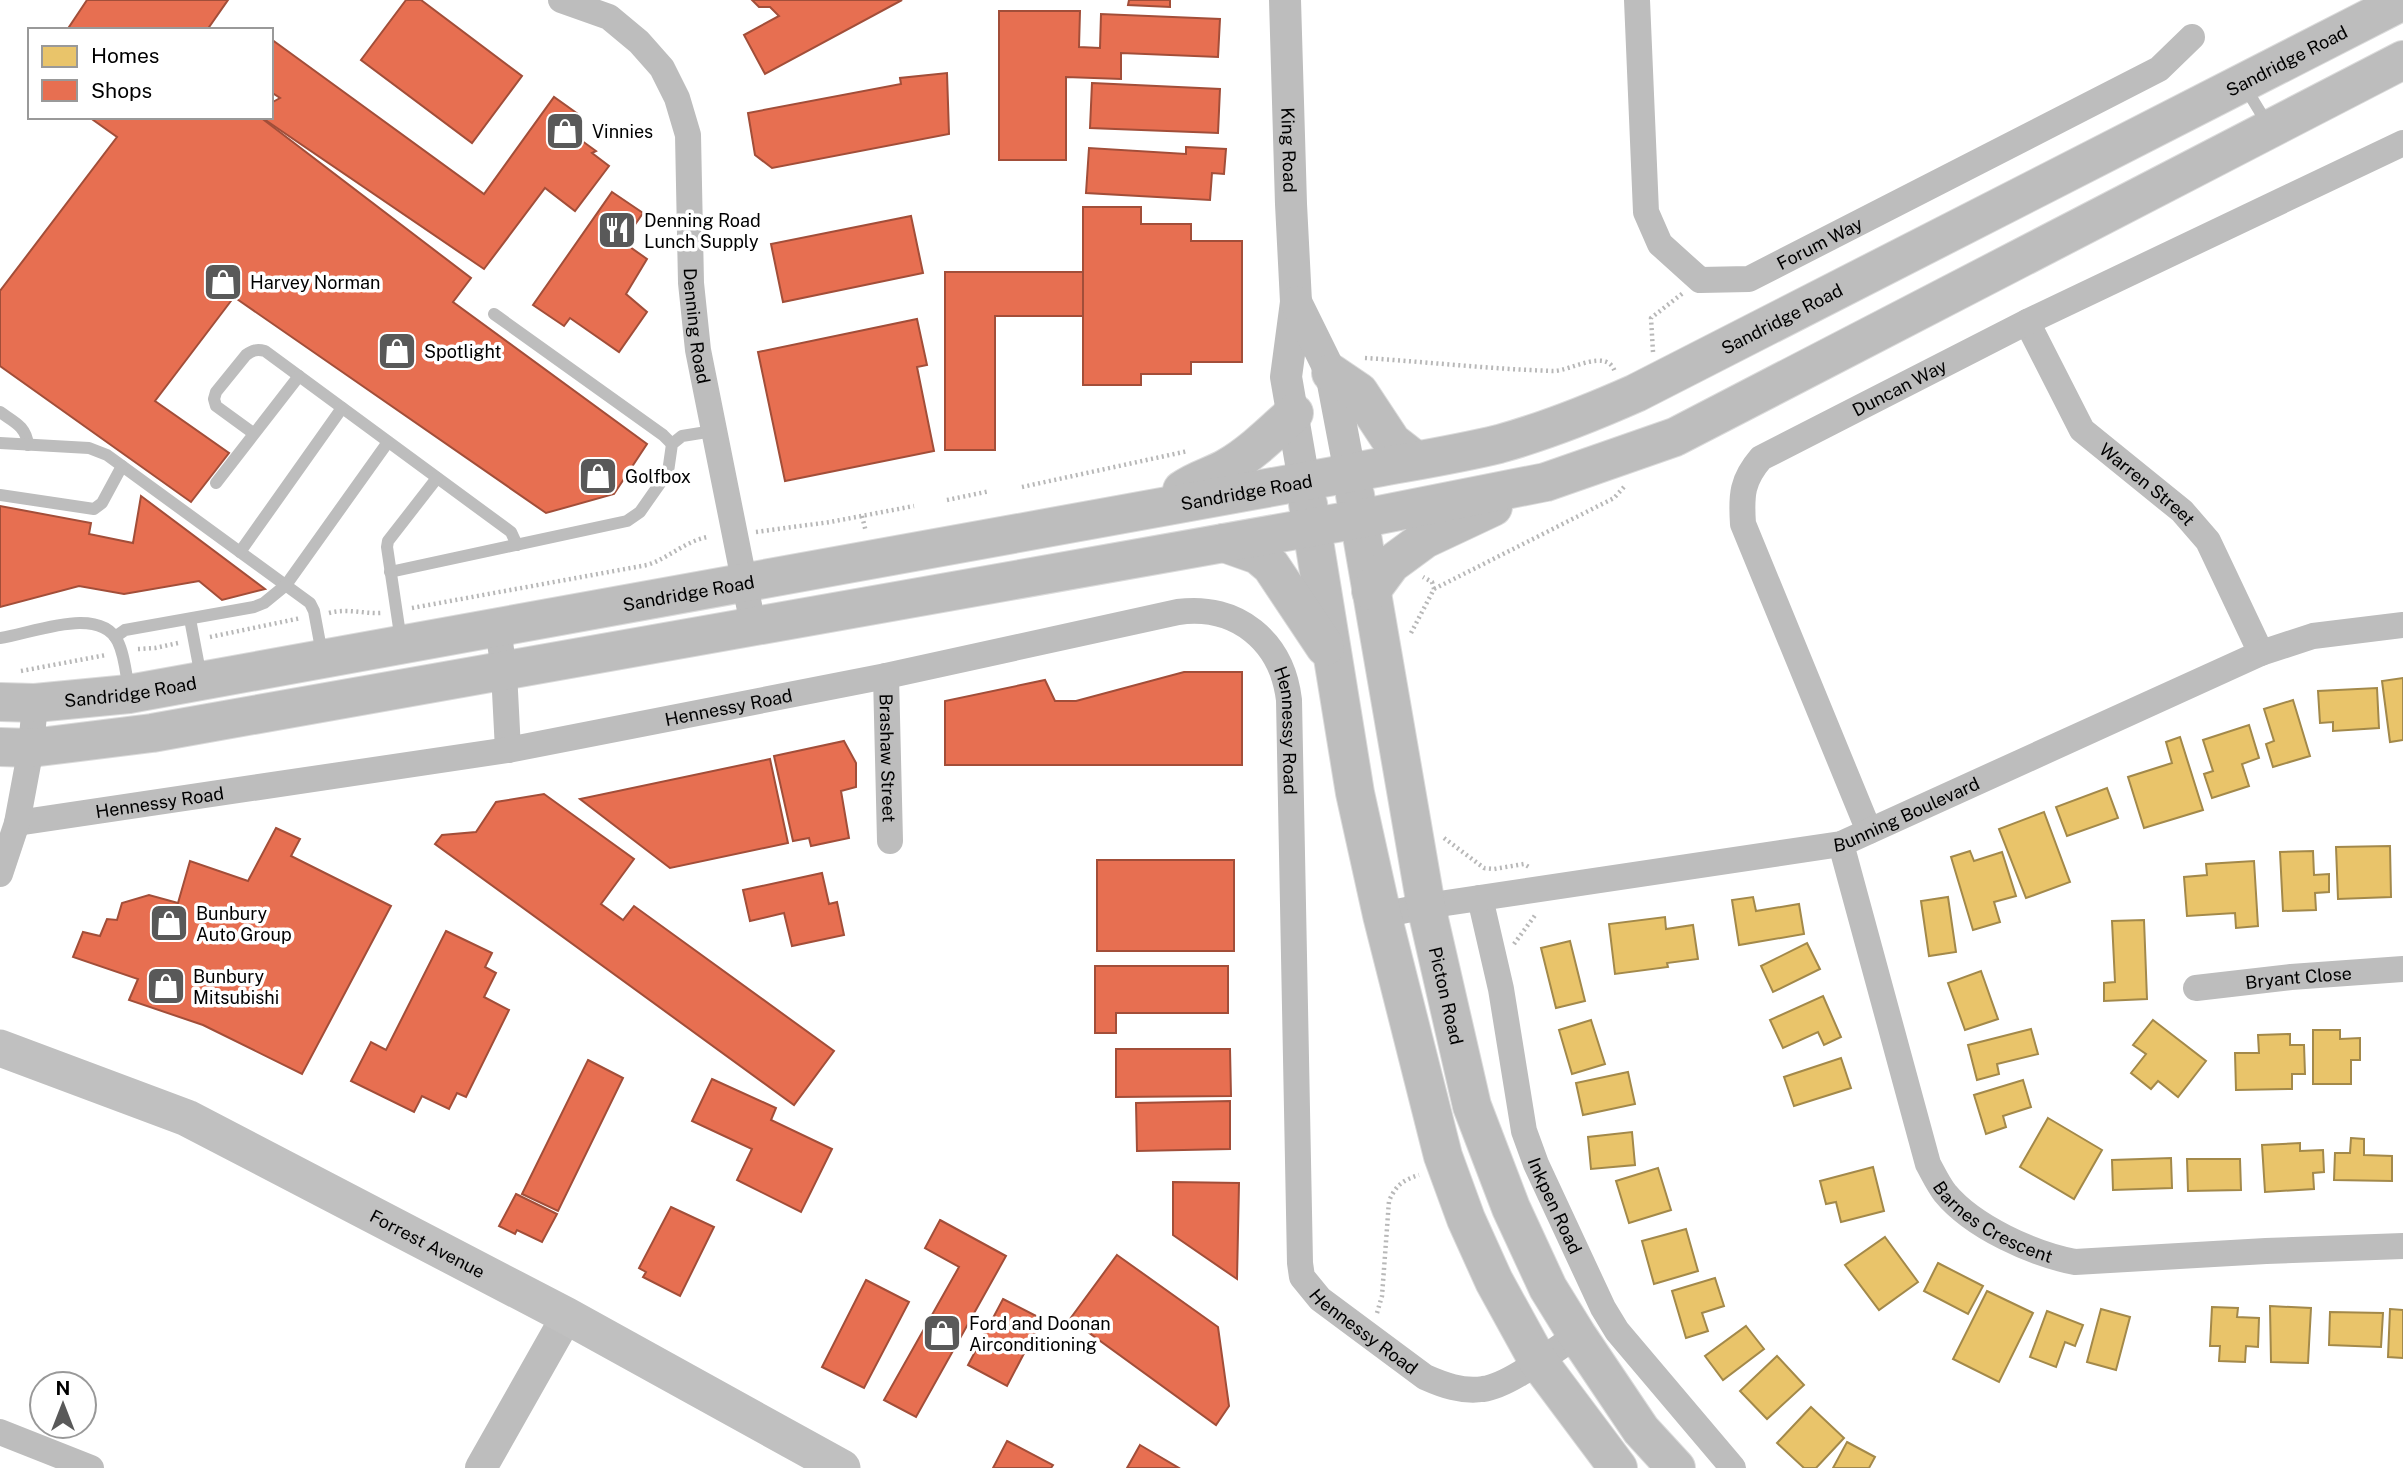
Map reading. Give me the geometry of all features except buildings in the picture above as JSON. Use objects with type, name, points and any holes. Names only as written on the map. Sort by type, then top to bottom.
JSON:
[{"type":"main road","name":"Sandridge Road","points":[[16,693],[130,694],[744,581],[936,549],[1497,444],[1595,412],[1673,374],[2403,1]]},
{"type":"main road","points":[[1371,592],[1391,564],[1425,539],[1546,482],[1675,437],[2403,60]]},
{"type":"main road","points":[[1331,373],[1359,392],[1392,442],[1415,460]]},
{"type":"main road","points":[[1158,507],[1195,481],[1227,467],[1269,436],[1294,413]]},
{"type":"main road","name":"Picton Road","points":[[1350,473],[1426,906],[1472,1106],[1511,1208],[1548,1288],[1641,1430],[1676,1468]]},
{"type":"main road","points":[[1304,481],[1355,793],[1382,915],[1443,1156],[1466,1219],[1494,1281],[1538,1361],[1618,1468]]},
{"type":"main road","points":[[15,748],[152,733],[504,672],[753,625],[1312,528],[1546,482]]},
{"type":"main road","points":[[1224,543],[1258,555],[1271,566],[1334,660]]},
{"type":"main road","name":"Forrest Avenue","points":[[0,1048],[187,1118],[567,1316],[842,1468]]},
{"type":"street","name":"Denning Road","points":[[561,0],[608,17],[639,42],[662,68],[677,97],[688,135],[691,282],[698,350],[753,625]]},
{"type":"street","name":"King Road","points":[[1285,0],[1296,302],[1286,377],[1304,481]]},
{"type":"street","points":[[1637,0],[1646,212],[1660,244],[1700,280]]},
{"type":"street","name":"Forum Way","points":[[1700,280],[1749,279],[2159,69],[2192,37]]},
{"type":"street","name":"Duncan Way","points":[[1869,831],[1743,524],[1741,502],[1750,471],[1762,458],[2027,322],[2403,143]]},
{"type":"street","name":"King Road","points":[[1296,302],[1331,373],[1350,473]]},
{"type":"street","name":"Warren Street","points":[[2027,322],[2082,430],[2182,510],[2208,541],[2261,653]]},
{"type":"street","name":"Hennessy Road","points":[[17,823],[508,750],[886,676],[1192,610],[1222,613],[1250,629],[1267,644],[1283,672],[1290,700],[1300,1250],[1303,1277],[1320,1299],[1425,1377],[1442,1385],[1484,1389],[1503,1382],[1577,1335]]},
{"type":"street","name":"Bunning Boulevard","points":[[1382,915],[1426,906],[1841,844],[2261,653],[2312,636],[2403,625]]},
{"type":"street","points":[[498,627],[504,672],[508,750]]},
{"type":"street","name":"Brashaw Street","points":[[886,676],[890,841]]},
{"type":"street","points":[[0,874],[17,823],[16,693]]},
{"type":"street","name":"Barnes Crescent","points":[[1841,844],[1928,1164],[1944,1192],[1962,1210],[2018,1244],[2049,1257],[2076,1262],[2403,1246]]},
{"type":"street","name":"Inkpen Road","points":[[1480,898],[1501,989],[1524,1131],[1536,1164],[1603,1308],[1617,1331],[1734,1468]]},
{"type":"street","name":"Bryant Close","points":[[2196,988],[2291,976],[2403,969]]},
{"type":"street","points":[[481,1468],[567,1316]]},
{"type":"street","points":[[0,1432],[91,1468]]},
{"type":"lane","points":[[2243,83],[2270,129]]},
{"type":"lane","points":[[494,314],[672,444]]},
{"type":"lane","points":[[253,433],[216,406],[214,400],[216,393],[253,350],[265,351],[511,532],[517,545]]},
{"type":"lane","points":[[216,483],[299,376]]},
{"type":"lane","points":[[240,552],[342,408]]},
{"type":"lane","points":[[0,411],[24,429],[28,445]]},
{"type":"lane","points":[[390,572],[632,519],[668,472],[672,444],[682,436],[713,432]]},
{"type":"lane","points":[[115,637],[125,631],[260,606],[286,585],[388,442]]},
{"type":"lane","points":[[0,443],[89,448],[107,455],[313,607],[323,659]]},
{"type":"lane","points":[[0,495],[94,509],[102,503],[122,466]]},
{"type":"lane","points":[[402,645],[387,554],[388,541],[437,478]]},
{"type":"lane","points":[[190,619],[202,681]]},
{"type":"lane","points":[[0,638],[85,623],[104,627],[115,637],[120,648],[130,694]]},
{"type":"path","points":[[1654,361],[1651,318],[1700,280]]},
{"type":"path","points":[[1365,358],[1556,371],[1597,360],[1607,362],[1614,368],[1617,379]]},
{"type":"path","points":[[1021,487],[1193,450]]},
{"type":"path","points":[[1410,639],[1411,629],[1434,589],[1614,498],[1628,481]]},
{"type":"path","points":[[947,500],[990,491]]},
{"type":"path","points":[[755,532],[914,506]]},
{"type":"path","points":[[862,516],[866,534]]},
{"type":"path","points":[[412,608],[647,565],[664,560],[692,540],[707,537]]},
{"type":"path","points":[[1415,572],[1432,582],[1434,589]]},
{"type":"path","points":[[328,613],[352,610],[368,614],[381,613]]},
{"type":"path","points":[[206,637],[302,618]]},
{"type":"path","points":[[134,649],[178,643]]},
{"type":"path","points":[[16,693],[107,654]]},
{"type":"path","points":[[1441,832],[1446,840],[1484,868],[1524,864],[1529,867],[1530,875]]},
{"type":"path","points":[[1512,955],[1514,944],[1536,914],[1536,906]]},
{"type":"path","points":[[1372,1319],[1379,1309],[1382,1296],[1389,1200],[1394,1189],[1403,1180],[1430,1171]]},
{"type":"place","name":"Vinnies","points":[[565,131]]},
{"type":"place","name":"Denning Road Lunch Supply","points":[[617,230]]},
{"type":"place","name":"Harvey Norman","points":[[223,282]]},
{"type":"place","name":"Spotlight","points":[[397,351]]},
{"type":"place","name":"Golfbox","points":[[598,476]]},
{"type":"place","name":"Bunbury Auto Group","points":[[169,923]]},
{"type":"place","name":"Bunbury Mitsubishi","points":[[166,986]]},
{"type":"place","name":"Ford and Doonan Airconditioning","points":[[942,1333]]}]
